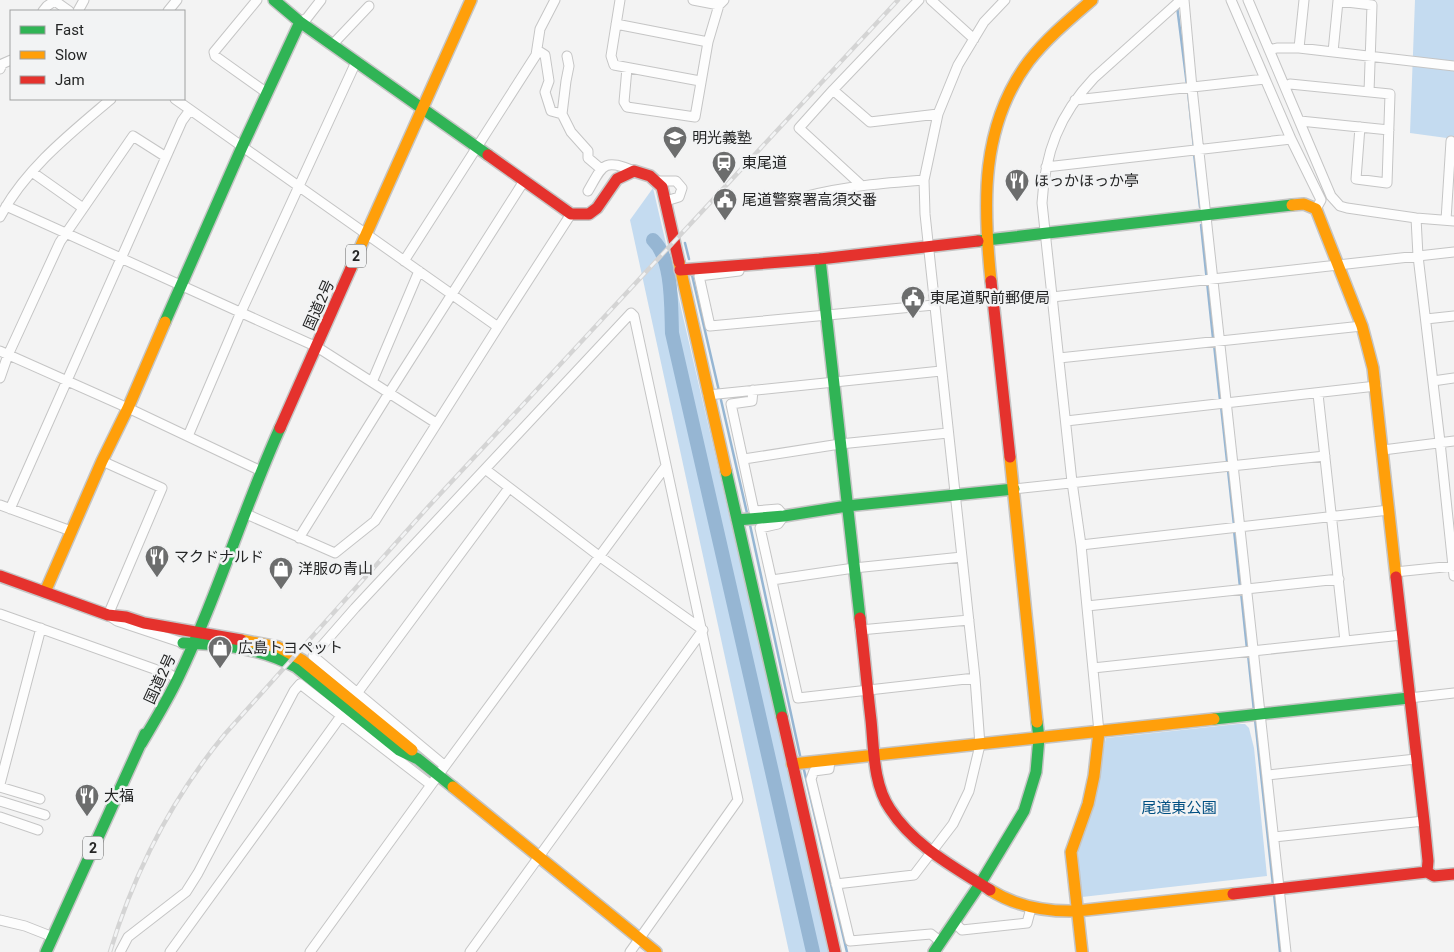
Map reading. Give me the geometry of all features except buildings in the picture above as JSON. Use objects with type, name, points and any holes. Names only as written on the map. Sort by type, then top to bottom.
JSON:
[{"type":"main road","points":[[274,0],[300,22],[424,108],[571,214],[590,214],[617,179],[634,171],[652,176],[662,187],[835,952]]},
{"type":"main road","name":"国道2号","points":[[46,952],[171,675],[234,546],[244,513],[261,471],[471,0]]},
{"type":"main road","points":[[934,952],[980,884],[1024,811],[1036,772],[1039,738],[987,239],[985,194],[988,155],[993,134],[1008,94],[1028,62],[1050,37],[1092,0]]},
{"type":"main road","points":[[45,592],[242,147],[300,22]]},
{"type":"main road","points":[[680,270],[820,259],[987,239],[1318,204],[1362,326],[1376,386],[1394,572],[1424,821],[1427,872]]},
{"type":"main road","points":[[820,259],[874,756],[882,792],[890,809],[907,830],[931,851],[1011,902],[1053,912],[1077,911],[1427,872],[1434,876],[1454,874]]},
{"type":"main road","points":[[737,520],[784,516],[847,506],[1014,489]]},
{"type":"main road","points":[[0,576],[108,615],[126,617],[190,638],[256,642],[278,647],[302,660],[411,748],[418,759],[438,776],[656,952]]},
{"type":"main road","name":"国道2号","points":[[141,744],[160,716],[190,638]]},
{"type":"main road","points":[[792,764],[1409,698]]},
{"type":"main road","points":[[1082,952],[1071,852],[1088,804],[1094,776],[1099,732]]},
{"type":"street","points":[[44,10],[55,0],[68,10]]},
{"type":"street","points":[[169,10],[178,0]]},
{"type":"street","points":[[257,0],[214,52],[215,56],[267,93]]},
{"type":"street","points":[[300,22],[307,18],[321,0]]},
{"type":"street","points":[[404,260],[536,55],[540,29],[555,0]]},
{"type":"street","points":[[620,0],[611,56],[614,65],[700,80]]},
{"type":"street","points":[[627,68],[624,102],[627,107],[695,117],[708,42],[721,2],[692,0]]},
{"type":"street","points":[[861,185],[799,128],[919,0]]},
{"type":"street","points":[[931,0],[974,39]]},
{"type":"street","points":[[836,884],[914,875],[953,824],[966,798],[980,745],[969,620],[928,247],[924,180],[938,114],[958,65],[984,22],[1005,0]]},
{"type":"street","points":[[1231,0],[1318,204],[1331,196]]},
{"type":"street","points":[[1248,0],[1331,196],[1340,206],[1416,218],[1450,221],[1451,141]]},
{"type":"street","points":[[1299,48],[1304,0]]},
{"type":"street","points":[[1180,2],[1195,151],[1206,215],[1209,279],[1256,715],[1267,775],[1274,837],[1276,889],[1286,952]]},
{"type":"street","points":[[1099,732],[1042,203],[1046,167],[1057,131],[1075,100],[1094,78],[1180,2]]},
{"type":"street","points":[[1333,52],[1338,2],[1372,5],[1369,92]]},
{"type":"street","points":[[333,44],[369,6]]},
{"type":"street","points":[[616,24],[708,42]]},
{"type":"street","points":[[1269,50],[1299,48],[1454,66]]},
{"type":"street","points":[[537,50],[545,55],[550,81],[545,92],[551,111],[562,114]]},
{"type":"street","points":[[567,56],[569,66],[562,114],[571,132],[588,151],[588,158],[601,169]]},
{"type":"street","points":[[0,69],[2,64],[10,60]]},
{"type":"street","points":[[188,436],[241,312],[356,62]]},
{"type":"street","points":[[1075,100],[1265,79]]},
{"type":"street","points":[[550,81],[566,81]]},
{"type":"street","points":[[1285,87],[1290,84],[1390,94],[1387,183],[1356,178],[1360,127]]},
{"type":"street","points":[[833,90],[870,122],[938,114]]},
{"type":"street","points":[[0,217],[32,172],[62,141],[110,100]]},
{"type":"street","points":[[176,100],[498,326]]},
{"type":"street","points":[[10,509],[182,121],[190,110]]},
{"type":"street","points":[[1300,122],[1389,130]]},
{"type":"street","points":[[0,378],[4,353],[65,233],[133,136],[166,157]]},
{"type":"street","points":[[1046,167],[1291,139]]},
{"type":"street","points":[[588,191],[605,165],[617,164],[634,171]]},
{"type":"street","points":[[32,172],[83,208]]},
{"type":"street","points":[[807,196],[861,185],[924,180]]},
{"type":"street","points":[[299,538],[389,392],[524,181]]},
{"type":"street","points":[[658,181],[676,181],[682,188],[680,197],[666,201]]},
{"type":"street","points":[[6,206],[316,347],[436,423]]},
{"type":"street","points":[[244,513],[335,553],[375,521],[571,214]]},
{"type":"street","points":[[1394,572],[1454,570],[1450,505],[1440,442],[1418,256],[1416,218]]},
{"type":"street","points":[[1052,297],[1454,252]]},
{"type":"street","points":[[748,264],[743,271],[699,276],[710,326],[934,305]]},
{"type":"street","points":[[372,382],[419,271]]},
{"type":"street","points":[[438,776],[358,692],[313,656],[355,608],[631,313],[634,316],[703,630],[738,800],[630,952]]},
{"type":"street","points":[[1426,319],[1454,316]]},
{"type":"street","points":[[1059,358],[1362,326]]},
{"type":"street","points":[[4,353],[68,380],[261,471]]},
{"type":"street","points":[[708,395],[941,371]]},
{"type":"street","points":[[1433,381],[1454,378]]},
{"type":"street","points":[[1066,421],[1376,386]]},
{"type":"street","points":[[753,390],[752,401],[731,404],[754,511],[778,509],[784,516],[778,524],[760,528],[798,698],[975,678]]},
{"type":"street","points":[[1318,394],[1345,641]]},
{"type":"street","points":[[744,459],[840,444],[948,433]]},
{"type":"street","points":[[1383,450],[1454,441]]},
{"type":"street","points":[[1014,489],[1325,456]]},
{"type":"street","points":[[102,461],[162,488],[108,615]]},
{"type":"street","points":[[310,952],[666,466]]},
{"type":"street","points":[[485,468],[599,556],[703,630]]},
{"type":"street","points":[[358,692],[509,488]]},
{"type":"street","points":[[0,505],[71,532]]},
{"type":"street","points":[[1080,544],[1389,510]]},
{"type":"street","points":[[772,580],[854,568],[962,557]]},
{"type":"street","points":[[1086,606],[1338,579]]},
{"type":"street","points":[[0,614],[171,675]]},
{"type":"street","points":[[860,630],[969,620]]},
{"type":"street","points":[[40,799],[0,786],[41,628]]},
{"type":"street","points":[[470,952],[703,630]]},
{"type":"street","points":[[1093,668],[1402,635]]},
{"type":"street","points":[[120,952],[128,937],[186,892],[198,873],[294,691],[300,684],[341,716],[438,776]]},
{"type":"street","points":[[1409,698],[1454,693]]},
{"type":"street","points":[[173,951],[341,716]]},
{"type":"street","points":[[1267,775],[1416,760]]},
{"type":"street","points":[[830,761],[829,769],[814,771],[811,779],[850,941],[931,934],[941,942]]},
{"type":"street","points":[[0,801],[46,815]]},
{"type":"street","points":[[0,817],[38,830]]},
{"type":"street","points":[[1274,837],[1424,821]]},
{"type":"street","points":[[955,923],[962,930],[1027,923],[1031,908]]},
{"type":"street","points":[[0,920],[25,926],[53,938]]},
{"type":"green space","points":[[1415,0],[1454,0],[1454,139],[1410,133]]},
{"type":"green space","points":[[653,188],[831,952],[789,952],[630,220]]},
{"type":"green space","name":"尾道東公園","points":[[1245,724],[1249,728],[1254,748],[1267,876],[1082,897],[1078,849],[1106,738]]},
{"type":"waterway","points":[[1177,6],[1187,85]]},
{"type":"waterway","points":[[1188,91],[1194,148]]},
{"type":"waterway","points":[[1194,153],[1200,207]]},
{"type":"waterway","points":[[1201,225],[1213,338]]},
{"type":"waterway","points":[[653,240],[660,248],[668,271],[672,333],[813,952]]},
{"type":"waterway","points":[[685,243],[689,259]]},
{"type":"waterway","points":[[692,275],[719,391]]},
{"type":"waterway","points":[[1214,344],[1220,400]]},
{"type":"waterway","points":[[721,400],[747,513]]},
{"type":"waterway","points":[[1221,406],[1234,525]]},
{"type":"waterway","points":[[750,525],[801,760]]},
{"type":"waterway","points":[[1234,530],[1240,587]]},
{"type":"waterway","points":[[1241,592],[1247,649]]},
{"type":"waterway","points":[[1248,654],[1254,711]]},
{"type":"waterway","points":[[1255,719],[1273,885]]},
{"type":"waterway","points":[[804,770],[847,952]]},
{"type":"waterway","points":[[1274,893],[1280,952]]},
{"type":"railway","points":[[110,952],[131,894],[157,837],[188,784],[225,734],[429,506],[898,0]]},
{"type":"traffic: fast","points":[[274,0],[300,22],[488,155]]},
{"type":"traffic: fast","points":[[165,322],[242,147],[300,22]]},
{"type":"traffic: fast","points":[[978,241],[1292,205]]},
{"type":"traffic: fast","points":[[820,259],[860,618]]},
{"type":"traffic: fast","points":[[141,744],[178,678],[192,647],[280,428]]},
{"type":"traffic: fast","points":[[726,471],[782,717]]},
{"type":"traffic: fast","points":[[737,520],[784,516],[847,506],[1014,489]]},
{"type":"traffic: fast","points":[[183,643],[213,644],[241,648],[269,655],[296,667],[399,750],[418,759],[453,787]]},
{"type":"traffic: fast","points":[[1214,719],[1409,698]]},
{"type":"traffic: fast","points":[[934,952],[980,884],[1024,811],[1036,772],[1039,738],[1037,722]]},
{"type":"traffic: fast","points":[[46,952],[145,734]]},
{"type":"traffic: slow","points":[[351,268],[471,0]]},
{"type":"traffic: slow","points":[[991,281],[988,252],[987,195],[993,139],[1001,112],[1013,86],[1029,61],[1051,37],[1092,0]]},
{"type":"traffic: slow","points":[[1292,205],[1304,204],[1316,209],[1362,326],[1373,368],[1396,577]]},
{"type":"traffic: slow","points":[[679,262],[726,471]]},
{"type":"traffic: slow","points":[[45,592],[165,322]]},
{"type":"traffic: slow","points":[[1010,457],[1037,722]]},
{"type":"traffic: slow","points":[[241,640],[278,647],[302,660],[412,750]]},
{"type":"traffic: slow","points":[[792,764],[1214,719]]},
{"type":"traffic: slow","points":[[1082,952],[1071,852],[1088,804],[1094,776],[1099,732]]},
{"type":"traffic: slow","points":[[453,787],[656,952]]},
{"type":"traffic: slow","points":[[990,890],[1021,904],[1065,911],[1233,894]]},
{"type":"traffic: jam","points":[[488,155],[571,214],[589,214],[597,208],[617,179],[634,171],[650,176],[662,187],[679,262]]},
{"type":"traffic: jam","points":[[680,270],[820,259],[978,241]]},
{"type":"traffic: jam","points":[[280,428],[351,268]]},
{"type":"traffic: jam","points":[[991,281],[1010,457]]},
{"type":"traffic: jam","points":[[0,576],[108,615],[241,640]]},
{"type":"traffic: jam","points":[[1396,577],[1424,821],[1428,861],[1427,872]]},
{"type":"traffic: jam","points":[[860,618],[875,766],[884,799],[900,822],[923,845],[990,890]]},
{"type":"traffic: jam","points":[[782,717],[835,952]]},
{"type":"traffic: jam","points":[[1233,894],[1427,872],[1434,876],[1454,874]]},
{"type":"place","name":"明光義塾","points":[[675,159]]},
{"type":"place","name":"東尾道","points":[[724,184]]},
{"type":"place","name":"ほっかほっか亭","points":[[1017,202]]},
{"type":"place","name":"尾道警察署高須交番","points":[[725,221]]},
{"type":"place","name":"東尾道駅前郵便局","points":[[913,319]]},
{"type":"place","name":"マクドナルド","points":[[157,578]]},
{"type":"place","name":"洋服の青山","points":[[281,590]]},
{"type":"place","name":"広島トヨペット","points":[[220,669]]},
{"type":"place","name":"大福","points":[[87,817]]}]
